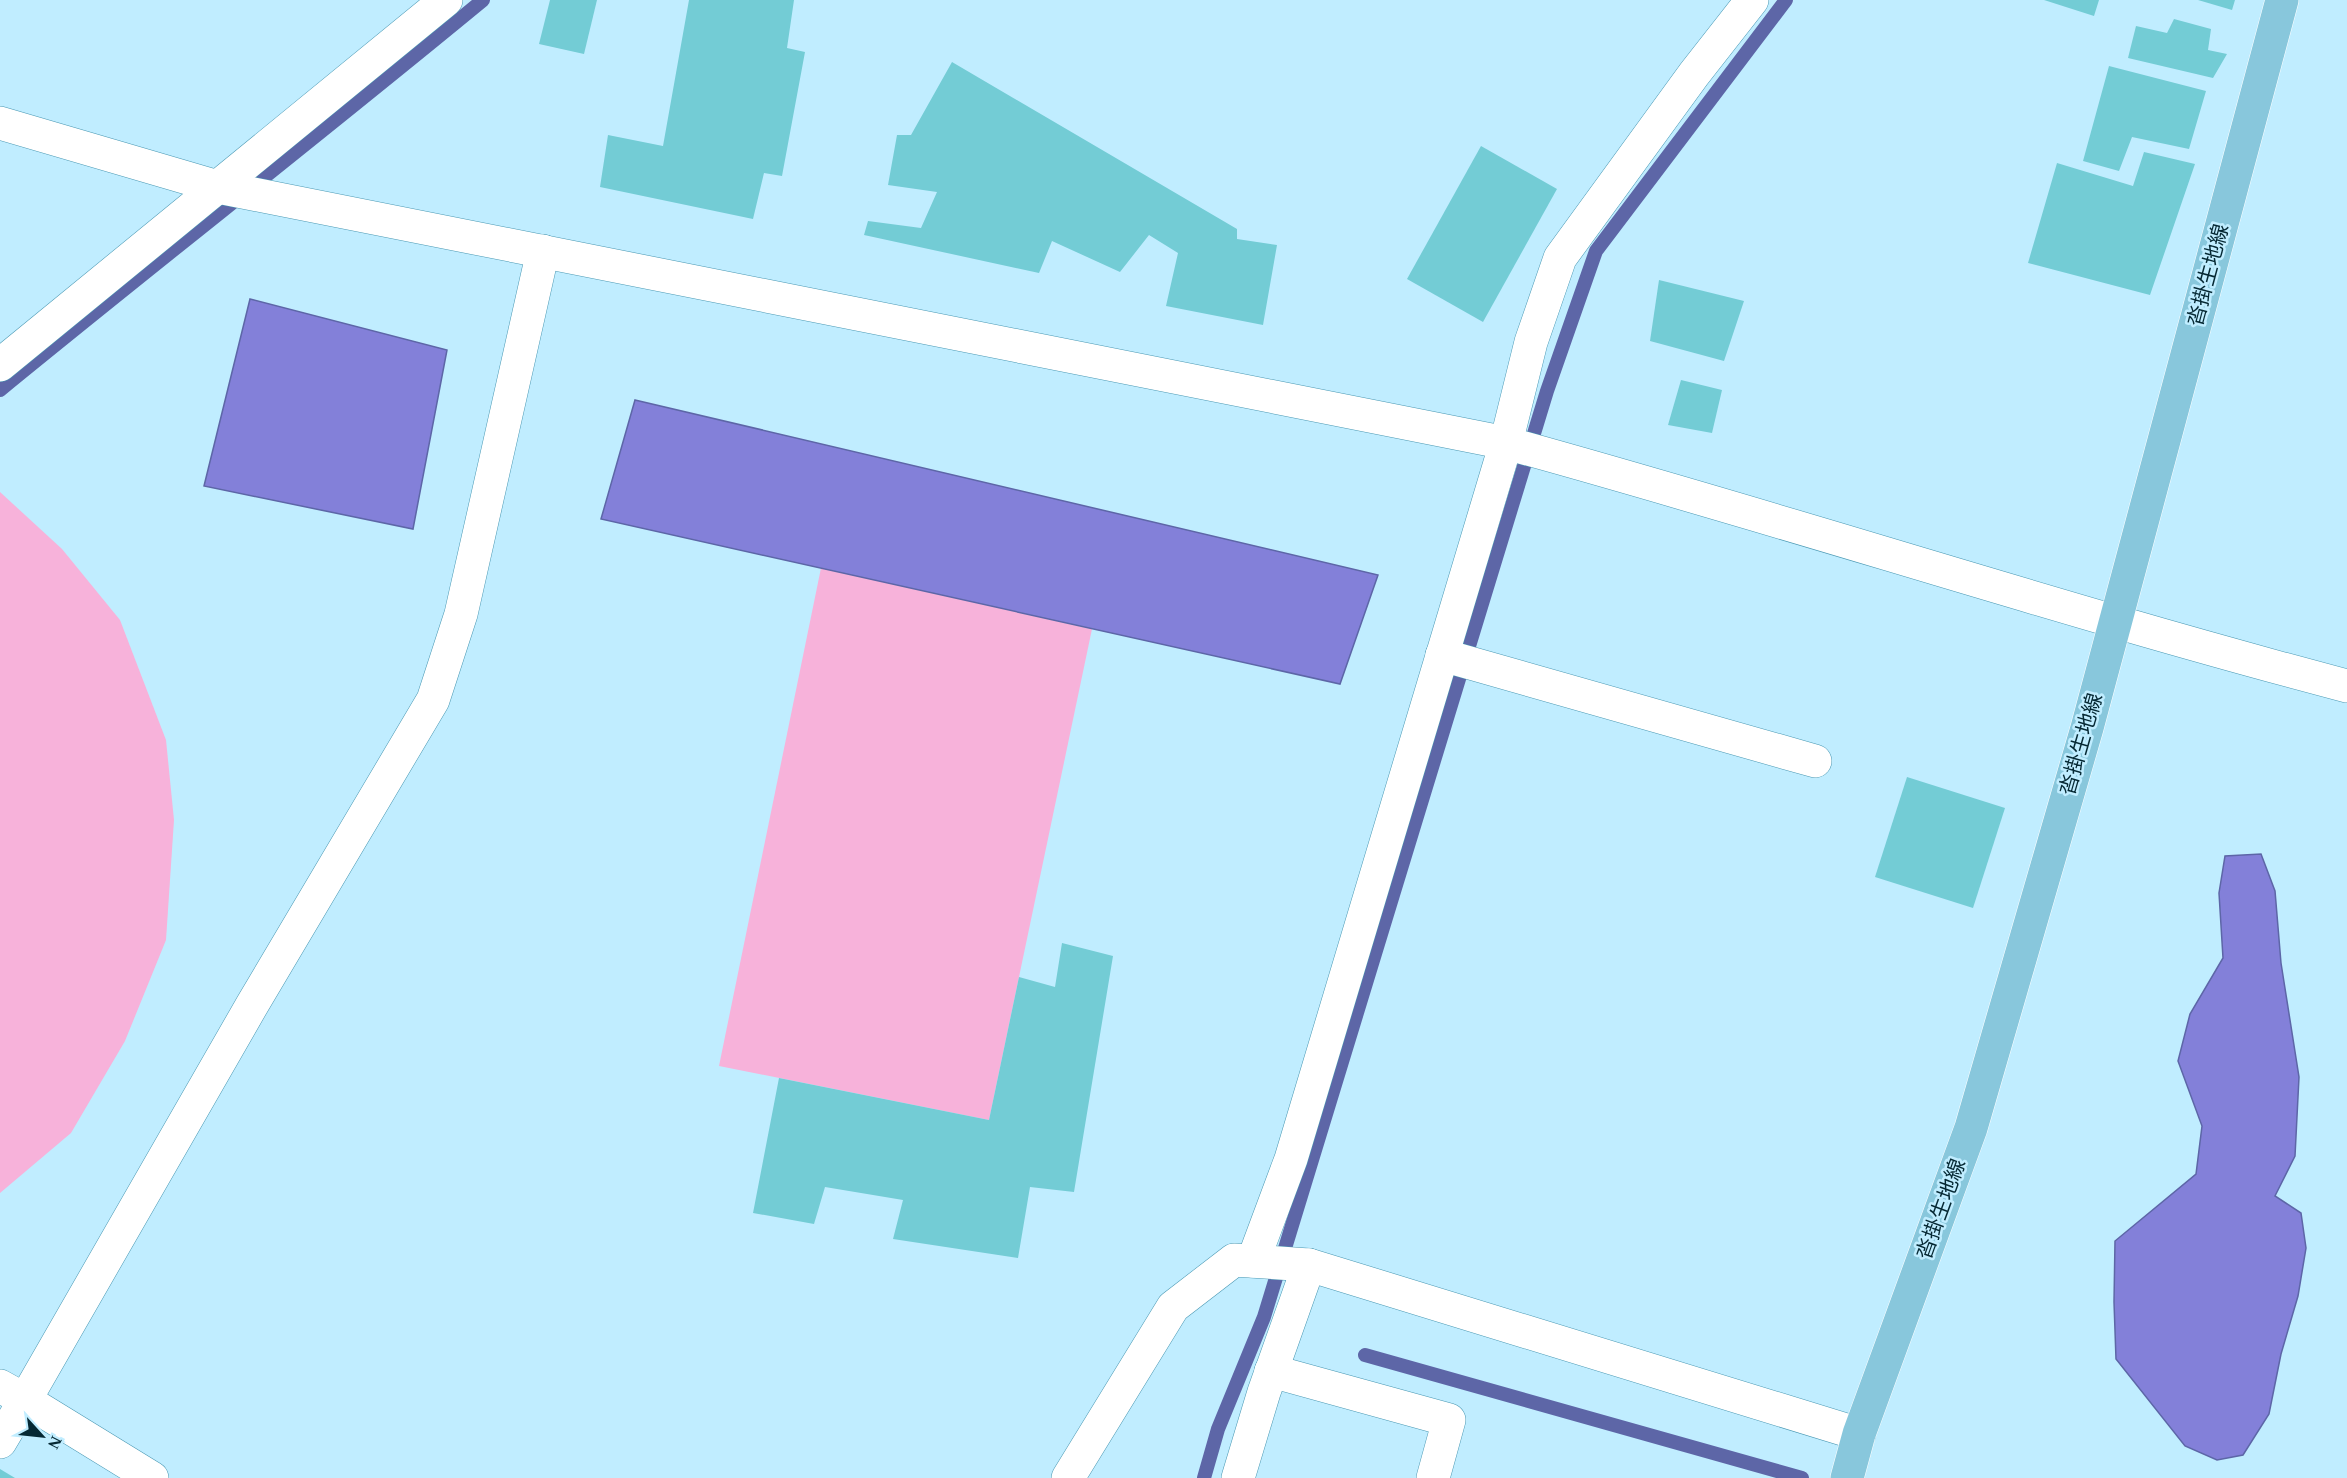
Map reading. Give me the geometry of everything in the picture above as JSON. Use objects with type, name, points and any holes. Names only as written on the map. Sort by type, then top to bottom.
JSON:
[{"type":"main road","name":"沓掛生地線","points":[[1847,1478],[1859,1434],[1971,1128],[2086,728],[2282,0]]},
{"type":"street","points":[[0,365],[446,0]]},
{"type":"street","points":[[1068,1478],[1173,1307],[1243,1261],[1291,1159],[1506,443],[1531,342],[1560,258],[1694,74],[1752,0]]},
{"type":"street","points":[[0,123],[218,187],[1506,443],[1658,485],[2195,646],[2347,686]]},
{"type":"street","points":[[0,1442],[13,1393],[252,1005],[433,700],[461,614],[543,251]]},
{"type":"street","points":[[1442,655],[1815,761]]},
{"type":"street","points":[[1243,1261],[1309,1265],[1859,1434]]},
{"type":"street","points":[[1238,1478],[1271,1371],[1309,1265]]},
{"type":"street","points":[[1271,1371],[1449,1420],[1433,1478]]},
{"type":"street","points":[[13,1393],[152,1478]]},
{"type":"shaded area","points":[[250,299],[447,350],[413,529],[204,486]]},
{"type":"shaded area","points":[[635,400],[1378,575],[1340,684],[601,519]]},
{"type":"shaded area","points":[[0,492],[62,549],[120,620],[166,740],[174,820],[166,940],[125,1041],[71,1133],[0,1193]]},
{"type":"shaded area","points":[[821,568],[1092,629],[989,1120],[719,1066]]},
{"type":"shaded area","points":[[2261,854],[2275,891],[2281,963],[2299,1077],[2295,1156],[2275,1196],[2301,1213],[2306,1248],[2298,1296],[2281,1354],[2269,1414],[2243,1455],[2217,1460],[2185,1446],[2116,1359],[2115,1241],[2196,1174],[2202,1126],[2178,1061],[2190,1014],[2223,958],[2219,893],[2225,856]]},
{"type":"building","points":[[550,0],[597,0],[584,54],[539,44]]},
{"type":"building","points":[[689,0],[794,0],[787,48],[805,52],[782,176],[764,173],[753,219],[600,187],[608,135],[663,146]]},
{"type":"building","points":[[2044,0],[2099,0],[2094,16]]},
{"type":"building","points":[[2198,0],[2235,0],[2232,10]]},
{"type":"building","points":[[2174,19],[2211,29],[2208,50],[2227,54],[2213,78],[2128,58],[2136,26],[2167,33]]},
{"type":"building","points":[[952,62],[1237,229],[1237,239],[1277,245],[1263,325],[1166,306],[1178,253],[1149,235],[1120,272],[1052,241],[1039,273],[864,235],[868,221],[921,228],[937,192],[888,185],[897,135],[911,135]]},
{"type":"building","points":[[2109,66],[2206,91],[2189,149],[2132,137],[2119,171],[2083,161]]},
{"type":"building","points":[[1481,146],[1557,189],[1483,322],[1407,279]]},
{"type":"building","points":[[2144,152],[2195,164],[2150,295],[2028,263],[2057,163],[2133,186]]},
{"type":"building","points":[[1659,280],[1744,301],[1724,361],[1650,341]]},
{"type":"building","points":[[1681,380],[1722,390],[1712,433],[1668,425]]},
{"type":"building","points":[[1907,777],[2005,808],[1973,908],[1875,877]]},
{"type":"building","points":[[1062,943],[1113,956],[1074,1192],[1030,1187],[1018,1258],[893,1239],[903,1200],[825,1187],[814,1224],[753,1213],[779,1078],[989,1120],[1019,977],[1055,987]]},
{"type":"building","points":[[0,1469],[15,1478],[0,1478]]},
{"type":"waterway","points":[[0,390],[483,0]]},
{"type":"waterway","points":[[1204,1478],[1218,1429],[1264,1317],[1547,391],[1596,251],[1786,0]]},
{"type":"waterway","points":[[1365,1355],[1802,1478]]}]
